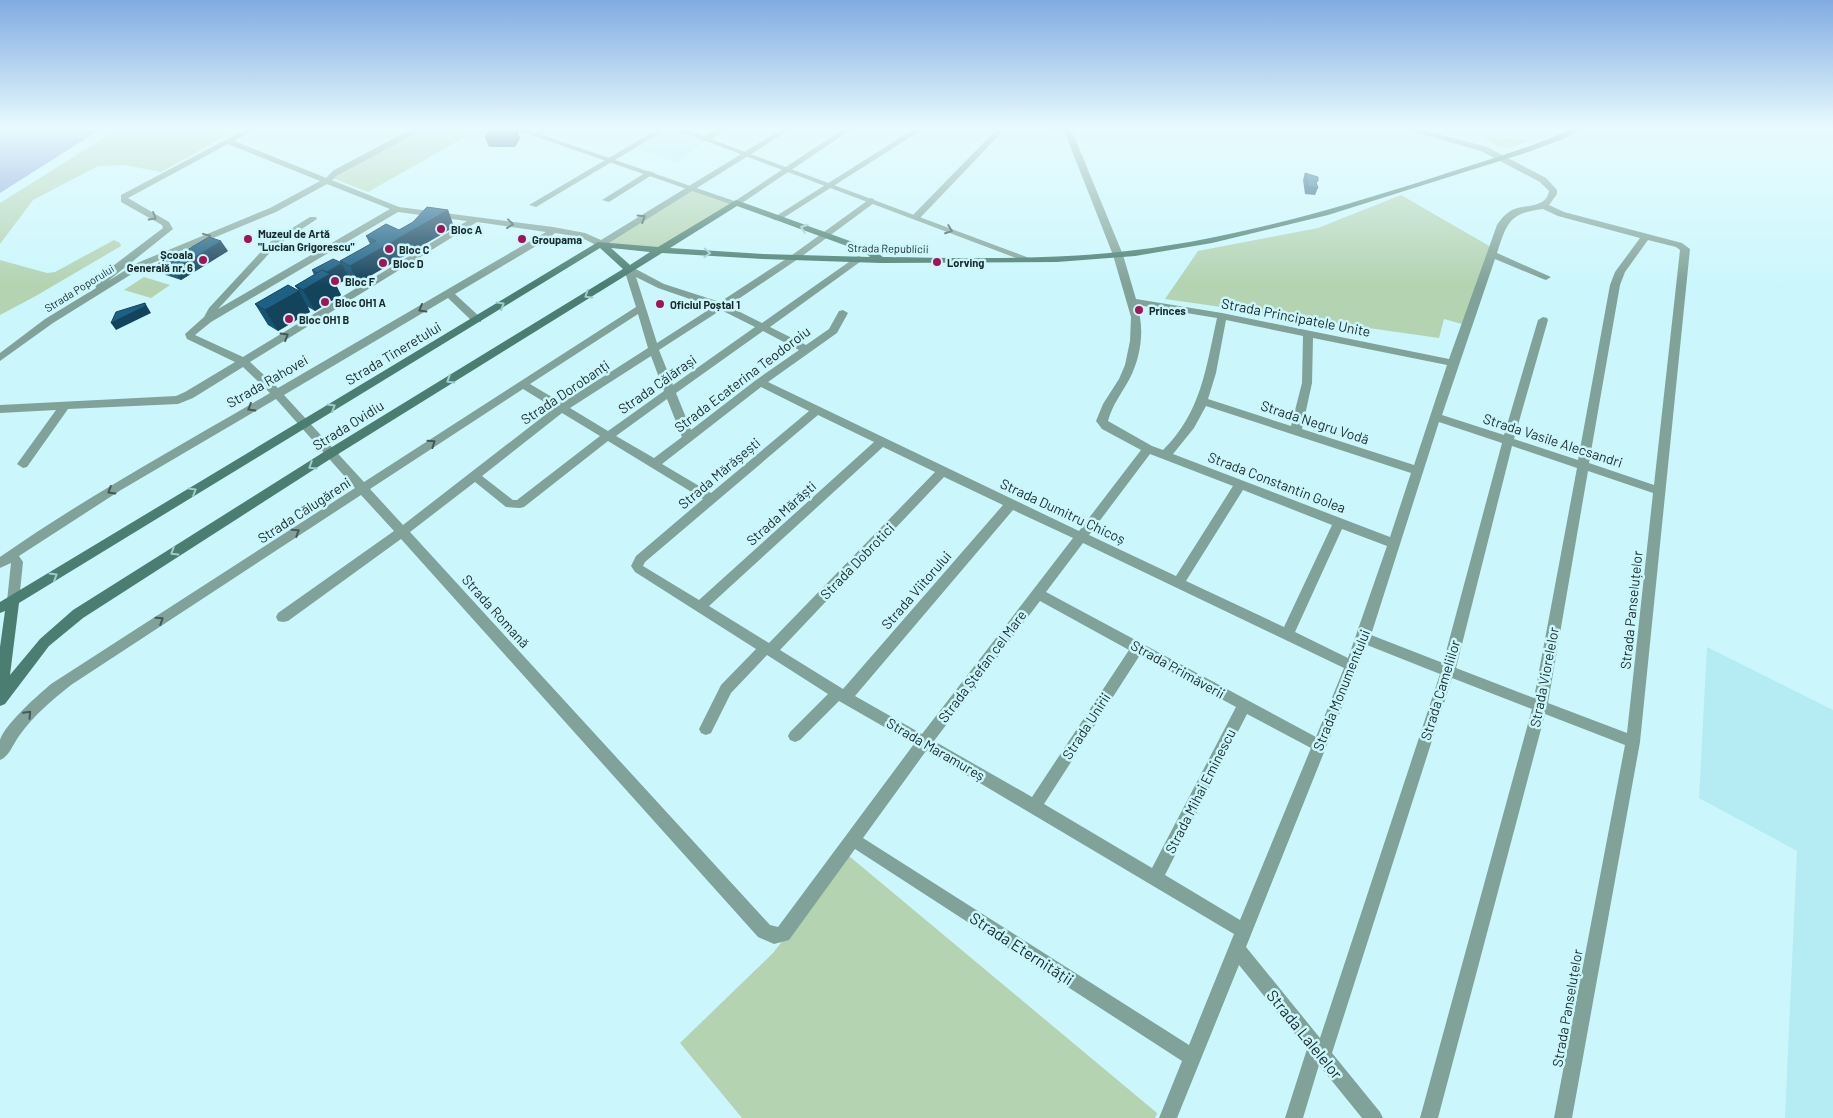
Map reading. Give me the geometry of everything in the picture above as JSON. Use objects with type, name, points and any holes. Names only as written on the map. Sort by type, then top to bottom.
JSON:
[{"type":"main road","name":"Strada Republicii","points":[[601,244],[659,251],[881,260],[1027,259],[1118,255],[1217,240],[1300,221],[1430,181]]},
{"type":"main road","points":[[736,203],[869,251],[881,260]]},
{"type":"main road","name":"Strada Ovidiu","points":[[0,698],[38,648],[67,621],[615,278],[631,275],[659,251],[736,203]]},
{"type":"main road","points":[[601,244],[631,275]]},
{"type":"main road","name":"Strada Tineretului","points":[[0,608],[601,244]]},
{"type":"main road","points":[[0,698],[13,601]]},
{"type":"street","points":[[101,289],[100,284],[108,274],[168,229],[166,224],[124,200],[124,197],[153,181]]},
{"type":"street","points":[[534,206],[575,181]]},
{"type":"street","points":[[606,200],[637,181]]},
{"type":"street","points":[[675,181],[736,203],[769,181]]},
{"type":"street","name":"Strada Tineretului","points":[[601,244],[701,181]]},
{"type":"street","points":[[820,181],[1027,259]]},
{"type":"street","points":[[777,218],[833,181]]},
{"type":"street","points":[[916,217],[951,181]]},
{"type":"street","points":[[1090,181],[1118,255],[1132,302]]},
{"type":"street","points":[[1544,206],[1553,194],[1551,186],[1545,181]]},
{"type":"street","name":"Strada Republicii","points":[[327,182],[397,209],[553,230],[582,235],[601,244]]},
{"type":"street","name":"Strada Poporului","points":[[0,358],[36,330],[148,262],[273,210],[327,182]]},
{"type":"street","name":"Strada Dorobanți","points":[[283,618],[402,532],[562,408],[654,351],[795,257],[871,201]]},
{"type":"street","name":"Strada Panseluțelor","points":[[1544,206],[1560,214],[1679,245],[1685,249],[1633,742],[1563,1118]]},
{"type":"street","name":"Strada Monumentului","points":[[1168,1118],[1318,745],[1353,666],[1395,544],[1453,363],[1502,226],[1510,214],[1525,208],[1544,206]]},
{"type":"street","points":[[208,320],[397,209]]},
{"type":"street","points":[[208,320],[212,310],[267,251],[283,237],[313,219]]},
{"type":"street","points":[[0,409],[178,400],[244,362],[475,220]]},
{"type":"street","name":"Strada Rahovei","points":[[0,562],[96,500],[545,237],[553,230]]},
{"type":"street","name":"Strada Viorelelor","points":[[1429,1118],[1540,706],[1615,285],[1620,272],[1646,236]]},
{"type":"street","points":[[1492,254],[1546,278]]},
{"type":"street","name":"Strada Călărași","points":[[475,476],[510,504],[520,504],[608,436],[858,259]]},
{"type":"street","points":[[631,275],[721,306],[806,349]]},
{"type":"street","points":[[631,275],[669,394],[688,438]]},
{"type":"street","points":[[449,293],[477,320]]},
{"type":"street","name":"Strada Principatele Unite","points":[[1132,302],[1222,316],[1453,363]]},
{"type":"street","name":"Strada Constantin Golea","points":[[1132,302],[1137,327],[1132,355],[1124,378],[1105,409],[1102,420],[1106,426],[1148,449],[1395,544]]},
{"type":"street","name":"Strada Călugăreni","points":[[0,754],[23,719],[43,699],[66,681],[640,308]]},
{"type":"street","name":"Strada Ecaterina Teodoroiu","points":[[653,465],[760,382],[833,331],[843,313]]},
{"type":"street","points":[[1165,455],[1176,446],[1191,427],[1202,401],[1209,379],[1222,316]]},
{"type":"street","name":"Strada Romană","points":[[208,320],[194,330],[190,334],[190,338],[244,362],[276,393],[764,930],[774,936],[783,934]]},
{"type":"street","name":"Strada Cameliilor","points":[[1294,1118],[1319,1051],[1448,670],[1508,441],[1543,320]]},
{"type":"street","points":[[1295,432],[1305,405],[1308,383],[1308,333]]},
{"type":"street","name":"Strada Dumitru Chicoș","points":[[760,382],[943,472],[1353,666]]},
{"type":"street","points":[[522,384],[712,499]]},
{"type":"street","name":"Strada Negru Vodă","points":[[1202,401],[1419,471]]},
{"type":"street","points":[[23,464],[65,406]]},
{"type":"street","name":"Strada Mărășești","points":[[640,559],[817,410]]},
{"type":"street","name":"Strada Vasile Alecsandri","points":[[1436,417],[1660,491]]},
{"type":"street","name":"Strada Mărăști","points":[[700,607],[882,441]]},
{"type":"street","name":"Strada Ștefan cel Mare","points":[[783,934],[924,743],[1148,449]]},
{"type":"street","name":"Strada Dobrotici","points":[[706,729],[726,689],[943,472]]},
{"type":"street","points":[[1178,583],[1241,484]]},
{"type":"street","name":"Strada Viitorului","points":[[795,736],[841,695],[1011,504]]},
{"type":"street","points":[[1287,634],[1339,522]]},
{"type":"street","points":[[12,555],[16,562],[13,601]]},
{"type":"street","name":"Strada Maramureș","points":[[640,559],[637,566],[639,569],[767,650],[1244,931]]},
{"type":"street","name":"Strada Primăverii","points":[[1038,594],[1318,745]]},
{"type":"street","points":[[1363,638],[1633,742]]},
{"type":"street","name":"Strada Unirii","points":[[1034,806],[1138,647]]},
{"type":"street","name":"Strada Mihai Eminescu","points":[[1156,878],[1244,705]]},
{"type":"street","name":"Strada Eternității","points":[[852,839],[1192,1057]]},
{"type":"street","name":"Strada Lalelelor","points":[[1237,950],[1374,1118]]},
{"type":"shaded area","points":[[1707,647],[1833,710],[1833,1118],[1785,1118],[1797,851],[1699,798]]},
{"type":"green space","points":[[35,181],[69,181],[33,200],[0,244],[0,203]]},
{"type":"green space","points":[[341,181],[387,181],[368,192]]},
{"type":"green space","points":[[691,187],[736,203],[659,251],[601,244]]},
{"type":"green space","points":[[1401,195],[1491,247],[1462,324],[1444,319],[1439,338],[1165,299],[1198,251],[1318,228]]},
{"type":"green space","points":[[114,240],[120,243],[121,246],[0,315],[0,260],[47,273],[55,272]]},
{"type":"green space","points":[[144,277],[170,285],[151,298],[124,290]]},
{"type":"green space","points":[[849,856],[1157,1113],[1155,1118],[742,1118],[680,1043],[773,953]]},
{"type":"water","points":[[0,181],[19,181],[0,193]]},
{"type":"building","points":[[1307,181],[1318,181],[1316,182],[1318,188],[1308,187]]},
{"type":"building","points":[[427,207],[448,210],[350,266],[340,261],[376,241],[366,236],[386,224],[399,230],[413,222]]},
{"type":"building","points":[[209,237],[221,241],[174,270],[158,264],[167,259],[170,260]]},
{"type":"building","points":[[333,259],[342,263],[327,272],[322,270],[317,273],[312,270]]},
{"type":"building","points":[[322,270],[330,274],[303,290],[295,286]]},
{"type":"building","points":[[288,285],[299,291],[265,310],[255,304]]},
{"type":"building","points":[[145,303],[146,306],[111,323],[116,312]]},
{"type":"place","name":"Bloc A","points":[[441,229]]},
{"type":"place","name":"Muzeul de Artă \"Lucian Grigorescu\"","points":[[248,239]]},
{"type":"place","name":"Groupama","points":[[522,239]]},
{"type":"place","name":"Bloc C","points":[[389,249]]},
{"type":"place","name":"Școala Generală nr. 6","points":[[203,260]]},
{"type":"place","name":"Lorving","points":[[937,262]]},
{"type":"place","name":"Bloc D","points":[[383,263]]},
{"type":"place","name":"Bloc F","points":[[335,281]]},
{"type":"place","name":"Bloc OH1 A","points":[[325,302]]},
{"type":"place","name":"Oficiul Poștal 1","points":[[660,304]]},
{"type":"place","name":"Princes","points":[[1139,310]]},
{"type":"place","name":"Bloc OH1 B","points":[[289,319]]}]
